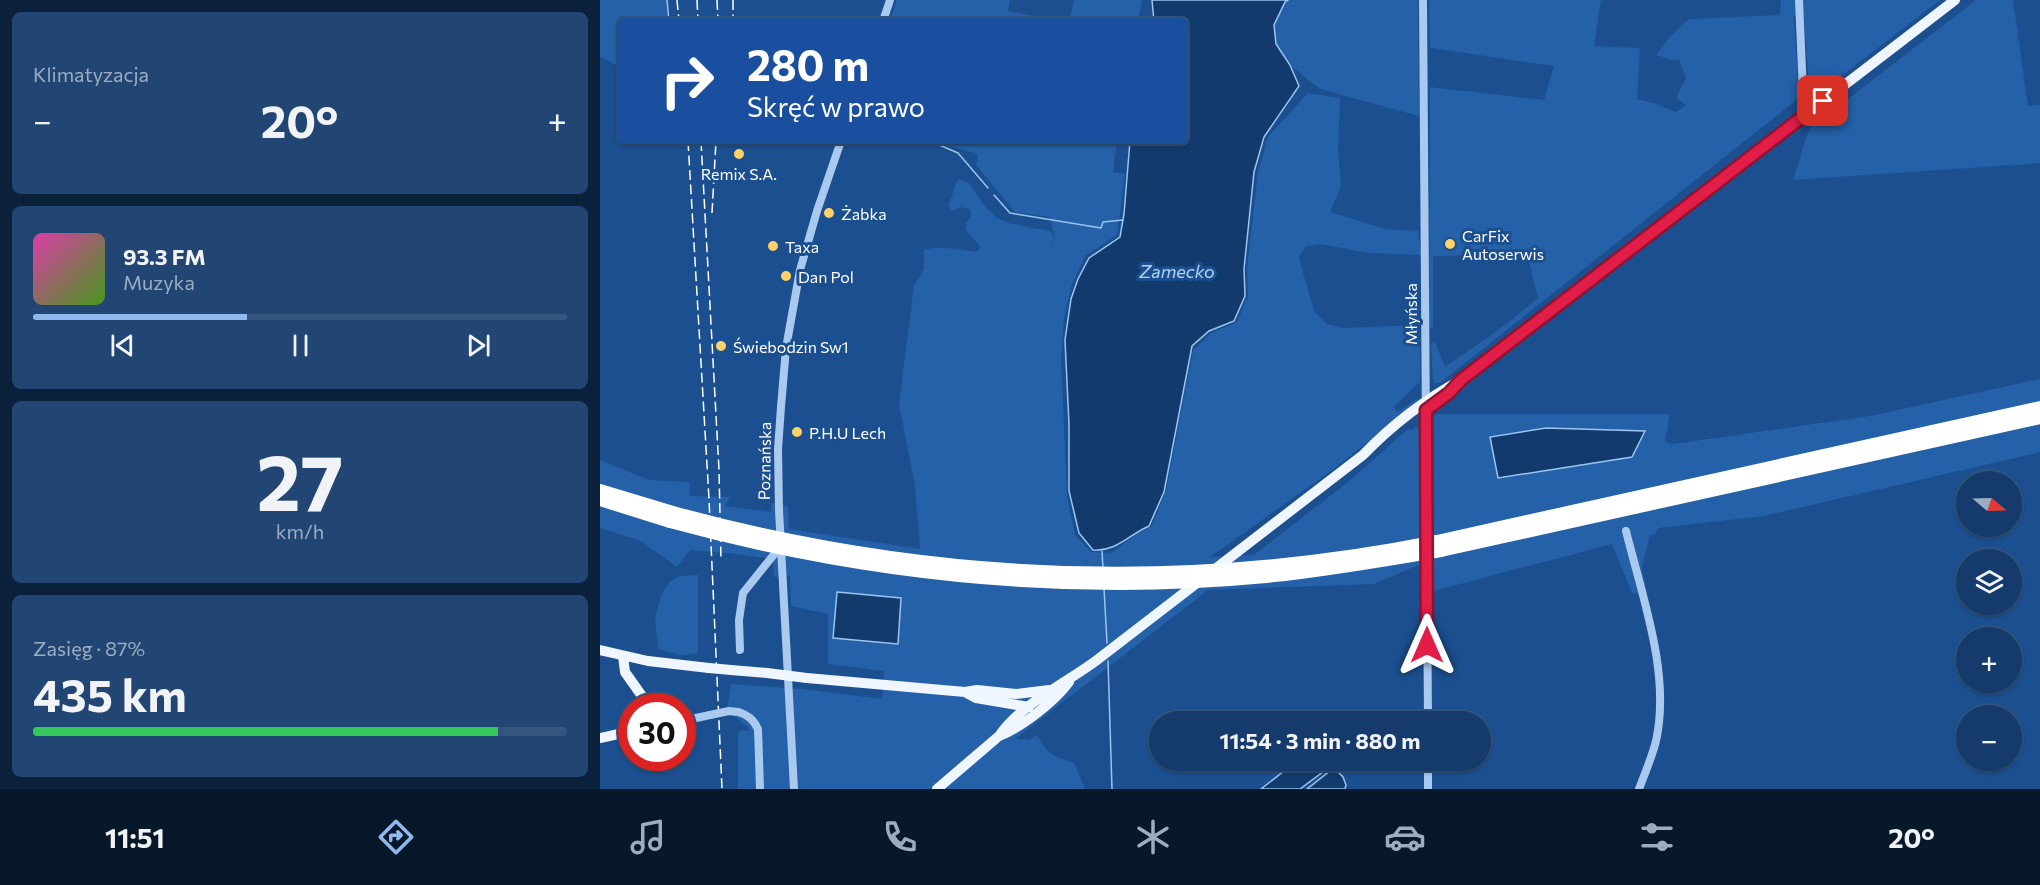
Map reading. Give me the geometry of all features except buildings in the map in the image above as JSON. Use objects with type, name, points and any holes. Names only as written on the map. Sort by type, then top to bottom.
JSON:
[{"type":"highway","points":[[1439,546],[2040,407]]},
{"type":"highway","points":[[600,500],[671,517],[864,554],[968,567],[1062,573],[1163,573],[1264,567],[1439,546],[2040,418]]},
{"type":"highway","points":[[600,490],[671,517]]},
{"type":"main road","points":[[600,650],[623,656],[709,668],[964,692],[977,690],[1016,694],[1050,690],[1071,680],[1364,455],[1377,441],[1426,407],[1954,0]]},
{"type":"main road","points":[[623,656],[625,672],[640,693]]},
{"type":"main road","points":[[937,789],[999,736],[1007,725],[1061,693],[1071,680]]},
{"type":"main road","points":[[999,736],[1011,731],[1050,690]]},
{"type":"main road","points":[[964,692],[976,698],[1004,702],[1032,710]]},
{"type":"main road","points":[[1016,694],[1023,697],[1032,710]]},
{"type":"main road","points":[[1004,702],[1008,712],[1007,725]]},
{"type":"main road","points":[[600,738],[618,734]]},
{"type":"street","points":[[884,18],[890,0]]},
{"type":"street","name":"Młyńska","points":[[1423,0],[1428,711]]},
{"type":"street","points":[[1799,0],[1804,116]]},
{"type":"street","name":"Poznańska","points":[[794,789],[780,547],[778,449],[783,380],[789,326],[805,249],[841,144]]},
{"type":"street","points":[[1626,531],[1653,637],[1659,694],[1659,719],[1655,742],[1639,789]]},
{"type":"street","points":[[740,650],[739,620],[743,593],[780,547]]},
{"type":"street","points":[[696,718],[738,711],[748,715],[754,721],[758,729],[760,789]]},
{"type":"street","points":[[1428,771],[1428,789]]},
{"type":"shaded area","points":[[600,0],[668,0],[669,18],[618,18],[618,66],[600,57]]},
{"type":"shaded area","points":[[897,0],[1010,0],[1008,11],[1045,18],[891,18]]},
{"type":"shaded area","points":[[1074,0],[1142,0],[1139,18],[1070,18]]},
{"type":"shaded area","points":[[1288,0],[1418,0],[1419,116],[1320,89],[1290,65],[1276,44],[1274,25]]},
{"type":"shaded area","points":[[1429,0],[1601,0],[1594,46],[1640,48],[1637,99],[1676,112],[1686,105],[1676,98],[1686,78],[1679,60],[1670,60],[1656,55],[1670,37],[1689,19],[1780,15],[1781,0],[1940,0],[1810,100],[1804,17],[1794,16],[1799,98],[1440,383],[1435,383],[1431,345],[1434,340],[1445,367],[1508,323],[1538,298],[1527,254],[1433,256],[1433,327],[1429,329],[1430,87],[1544,100],[1554,66],[1430,48]]},
{"type":"shaded area","points":[[1976,0],[2013,0],[2028,106],[2040,105],[2040,163],[1793,180],[1809,129]]},
{"type":"shaded area","points":[[1308,93],[1340,98],[1338,150],[1341,186],[1330,212],[1385,229],[1418,231],[1421,255],[1368,253],[1320,244],[1306,246],[1299,258],[1314,311],[1327,324],[1343,328],[1420,325],[1420,382],[1393,407],[1398,412],[1418,398],[1415,405],[1331,471],[1210,557],[1254,555],[1348,482],[1409,428],[1410,430],[1417,427],[1421,434],[1420,501],[1432,501],[1430,419],[1437,414],[1670,414],[1665,442],[1673,444],[1870,416],[2040,379],[2040,452],[1764,516],[1658,528],[1655,534],[1650,535],[1642,568],[1647,594],[1632,593],[1612,544],[1437,590],[1421,589],[1419,565],[1374,584],[1208,590],[1015,739],[1029,740],[1037,735],[1044,747],[1052,754],[1074,763],[1085,789],[738,789],[738,734],[741,730],[749,731],[748,727],[736,717],[726,715],[731,684],[802,689],[882,699],[884,671],[828,664],[828,614],[791,606],[790,576],[774,577],[773,559],[690,550],[677,567],[641,541],[600,528],[600,460],[649,480],[689,482],[690,496],[730,497],[725,506],[771,512],[771,503],[788,506],[789,529],[920,549],[915,486],[899,404],[914,285],[924,269],[924,250],[942,248],[976,252],[981,247],[966,230],[966,222],[971,217],[970,209],[961,207],[952,211],[948,205],[959,179],[969,183],[986,208],[997,218],[1012,224],[1051,231],[1054,238],[1050,251],[1055,237],[1049,217],[1015,212],[976,165],[978,154],[943,144],[1117,144],[1113,172],[1125,174],[1117,235],[1085,256],[1071,287],[1064,319],[1061,358],[1067,496],[1075,535],[1091,552],[1111,553],[1135,535],[1152,526],[1166,490],[1193,351],[1211,333],[1237,322],[1248,296],[1247,269],[1258,172],[1268,137]]},
{"type":"shaded area","points":[[698,575],[698,653],[681,655],[658,649],[655,618],[661,595],[670,581],[680,576]]},
{"type":"water","name":"Zamecko","points":[[1152,0],[1288,0],[1274,25],[1276,44],[1290,65],[1299,86],[1264,137],[1254,172],[1244,269],[1245,296],[1234,321],[1209,331],[1192,346],[1164,492],[1149,526],[1109,548],[1093,550],[1079,533],[1069,491],[1065,340],[1071,299],[1089,258],[1120,237],[1130,144],[1188,144],[1188,18],[1154,18]]},
{"type":"water","points":[[1546,428],[1645,431],[1632,457],[1498,478],[1490,437]]},
{"type":"water","points":[[837,592],[901,598],[898,644],[833,638]]},
{"type":"water","points":[[1284,771],[1324,771],[1300,789],[1261,789]]},
{"type":"water","points":[[1330,771],[1337,771],[1343,777],[1346,785],[1345,789],[1307,789]]},
{"type":"waterway","points":[[667,0],[669,18]]},
{"type":"waterway","points":[[937,144],[958,153],[988,188]]},
{"type":"waterway","points":[[994,195],[1010,213],[1101,228],[1103,222],[1123,220]]},
{"type":"waterway","points":[[1102,551],[1103,568]]},
{"type":"waterway","points":[[1104,588],[1107,643]]},
{"type":"waterway","points":[[1108,661],[1112,789]]},
{"type":"railway","points":[[677,0],[679,18]]},
{"type":"railway","points":[[697,0],[698,18]]},
{"type":"railway","points":[[717,0],[718,18]]},
{"type":"railway","points":[[733,0],[733,18]]},
{"type":"railway","points":[[688,144],[709,499],[722,789]]},
{"type":"railway","points":[[701,144],[719,470],[721,560]]},
{"type":"railway","points":[[712,213],[716,144]]},
{"type":"place","name":"Remix S.A.","points":[[739,154]]},
{"type":"place","name":"Żabka","points":[[829,213]]},
{"type":"place","name":"CarFix Autoserwis","points":[[1450,244]]},
{"type":"place","name":"Taxa","points":[[773,246]]},
{"type":"place","name":"Dan Pol","points":[[786,276]]},
{"type":"place","name":"Świebodzin Sw1","points":[[721,346]]},
{"type":"place","name":"P.H.U Lech","points":[[797,432]]},
{"type":"route","points":[[1427,645],[1426,410],[1449,393],[1461,380],[1823,101]]}]
